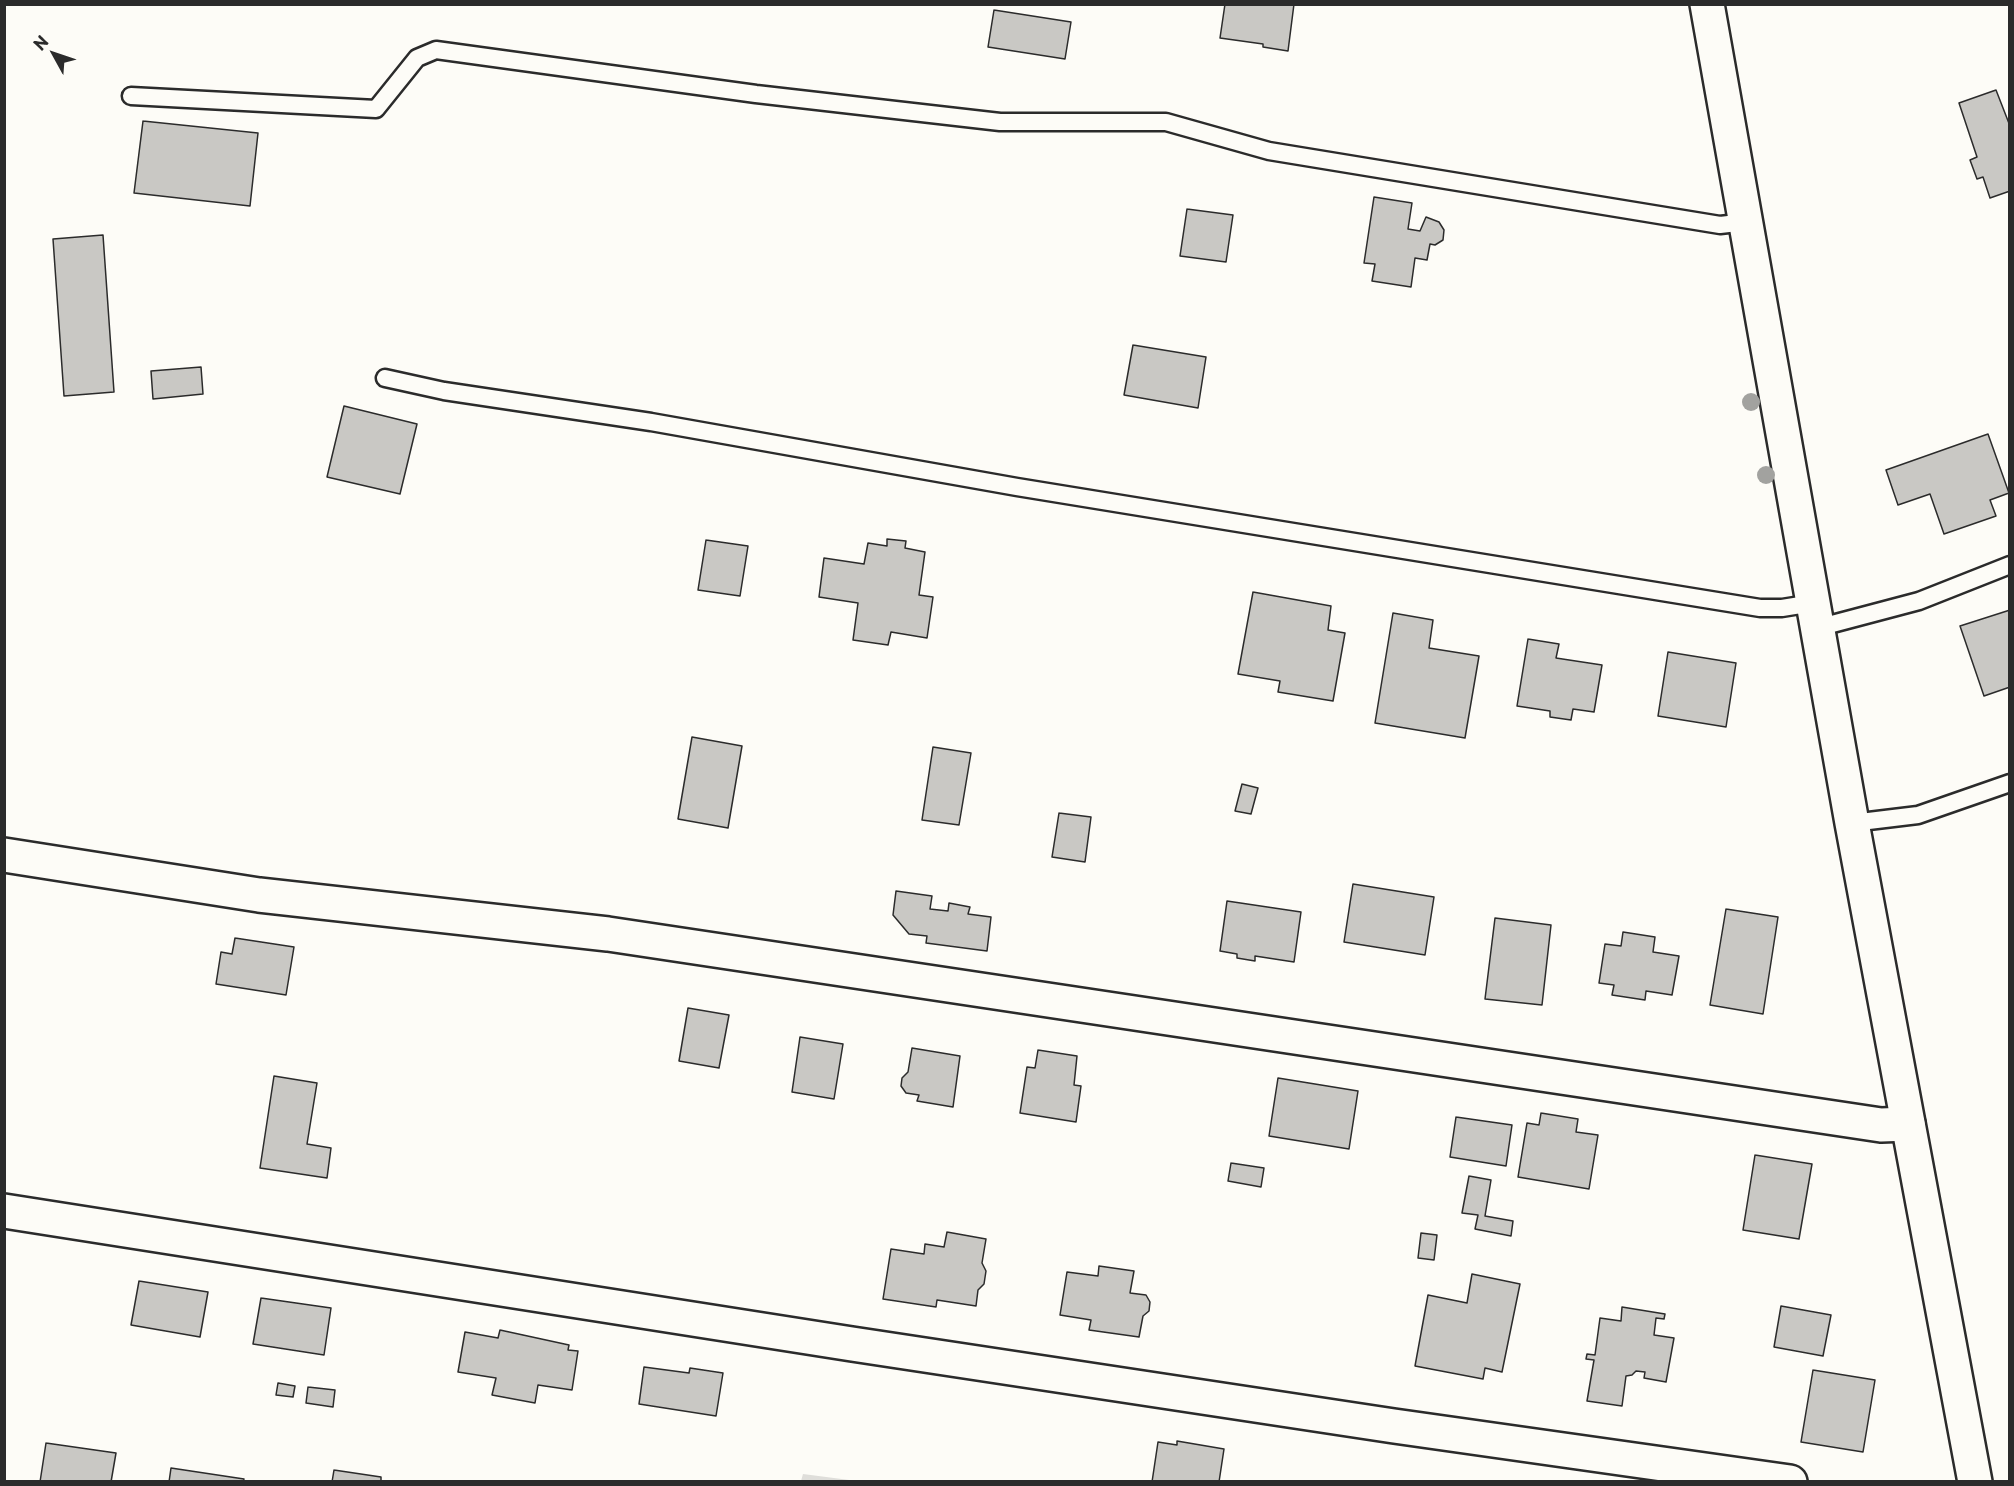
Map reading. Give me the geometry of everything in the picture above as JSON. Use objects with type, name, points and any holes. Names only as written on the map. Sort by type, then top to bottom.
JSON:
[{"type":"street","points":[[1707,4],[1852,823],[1975,1482]]},
{"type":"street","points":[[4,855],[259,895],[609,934],[1881,1125],[1908,1124]]},
{"type":"street","points":[[4,1210],[887,1349],[1394,1426],[1790,1482]]},
{"type":"lane","points":[[131,96],[376,109],[417,58],[436,50],[756,94],[1000,122],[1166,122],[1269,151],[1720,225],[1746,222]]},
{"type":"lane","points":[[385,378],[444,391],[651,422],[1017,488],[1815,615],[1920,601],[2010,565]]},
{"type":"lane","points":[[1852,823],[1918,815],[2010,783]]},
{"type":"shaded area","points":[[803,1474],[857,1481],[801,1481]]},
{"type":"building","points":[[1225,4],[1294,4],[1288,51],[1263,47],[1263,44],[1220,38]]},
{"type":"building","points":[[994,10],[1071,22],[1065,59],[988,47]]},
{"type":"building","points":[[1996,90],[2010,126],[2010,191],[1990,198],[1983,177],[1977,179],[1970,160],[1977,157],[1959,103]]},
{"type":"building","points":[[143,121],[258,133],[250,206],[134,193]]},
{"type":"building","points":[[1374,197],[1412,203],[1408,229],[1420,231],[1426,217],[1439,222],[1444,230],[1443,240],[1435,245],[1430,244],[1427,260],[1415,258],[1411,287],[1372,281],[1375,264],[1364,263]]},
{"type":"building","points":[[1187,209],[1233,215],[1226,262],[1180,256]]},
{"type":"building","points":[[103,235],[114,392],[64,396],[53,239]]},
{"type":"building","points":[[1133,345],[1206,357],[1198,408],[1124,395]]},
{"type":"building","points":[[201,367],[203,394],[153,399],[151,371]]},
{"type":"building","points":[[344,406],[417,424],[400,494],[327,477]]},
{"type":"building","points":[[1988,434],[2009,493],[1990,500],[1996,516],[1944,534],[1930,494],[1898,505],[1886,470]]},
{"type":"building","points":[[887,539],[906,541],[905,548],[925,552],[919,595],[933,597],[927,638],[891,632],[888,645],[853,640],[858,603],[819,597],[824,558],[864,564],[868,543],[887,546]]},
{"type":"building","points":[[706,540],[748,546],[740,596],[698,590]]},
{"type":"building","points":[[1253,592],[1331,606],[1328,630],[1345,633],[1333,701],[1278,692],[1280,681],[1238,674]]},
{"type":"building","points":[[2010,610],[2010,687],[1984,696],[1960,626]]},
{"type":"building","points":[[1393,613],[1433,620],[1429,648],[1479,656],[1465,738],[1375,723]]},
{"type":"building","points":[[1528,639],[1559,644],[1556,658],[1602,665],[1594,712],[1573,709],[1571,720],[1550,717],[1550,711],[1517,706]]},
{"type":"building","points":[[1668,652],[1736,663],[1726,727],[1658,716]]},
{"type":"building","points":[[692,737],[742,746],[728,828],[678,819]]},
{"type":"building","points":[[933,747],[971,753],[959,825],[922,820]]},
{"type":"building","points":[[1242,784],[1258,788],[1251,814],[1235,811]]},
{"type":"building","points":[[1059,813],[1091,817],[1085,862],[1052,857]]},
{"type":"building","points":[[1353,884],[1434,897],[1425,955],[1344,942]]},
{"type":"building","points":[[896,891],[932,896],[930,909],[948,911],[949,903],[970,907],[968,914],[991,917],[987,951],[926,943],[927,936],[909,934],[893,915]]},
{"type":"building","points":[[1227,901],[1301,912],[1294,962],[1255,956],[1255,961],[1237,958],[1237,954],[1220,951]]},
{"type":"building","points":[[1726,909],[1778,917],[1763,1014],[1710,1005]]},
{"type":"building","points":[[1495,918],[1551,925],[1542,1005],[1485,999]]},
{"type":"building","points":[[1623,932],[1655,937],[1653,952],[1679,956],[1672,995],[1646,991],[1645,1000],[1612,995],[1614,985],[1599,983],[1605,944],[1621,946]]},
{"type":"building","points":[[235,938],[294,947],[286,995],[216,984],[221,952],[232,954]]},
{"type":"building","points":[[688,1008],[729,1015],[719,1068],[679,1061]]},
{"type":"building","points":[[800,1037],[843,1044],[834,1099],[792,1092]]},
{"type":"building","points":[[912,1048],[960,1056],[953,1107],[917,1101],[919,1095],[906,1093],[901,1086],[902,1078],[908,1072]]},
{"type":"building","points":[[1038,1050],[1077,1056],[1074,1085],[1081,1086],[1076,1122],[1020,1113],[1027,1067],[1035,1068]]},
{"type":"building","points":[[274,1076],[317,1083],[307,1144],[331,1148],[327,1178],[260,1168]]},
{"type":"building","points":[[1278,1078],[1358,1091],[1349,1149],[1269,1136]]},
{"type":"building","points":[[1541,1113],[1578,1119],[1576,1132],[1598,1135],[1589,1189],[1518,1177],[1527,1123],[1539,1125]]},
{"type":"building","points":[[1456,1117],[1512,1125],[1506,1166],[1450,1157]]},
{"type":"building","points":[[1755,1155],[1812,1164],[1799,1239],[1743,1230]]},
{"type":"building","points":[[1231,1163],[1264,1168],[1261,1187],[1228,1181]]},
{"type":"building","points":[[1469,1176],[1491,1180],[1485,1216],[1513,1221],[1511,1236],[1475,1229],[1478,1215],[1462,1213]]},
{"type":"building","points":[[947,1232],[986,1239],[982,1263],[986,1271],[984,1284],[978,1290],[976,1306],[937,1300],[936,1307],[883,1299],[891,1249],[924,1254],[925,1244],[944,1247]]},
{"type":"building","points":[[1421,1233],[1437,1235],[1434,1260],[1418,1258]]},
{"type":"building","points":[[1099,1266],[1134,1271],[1130,1293],[1146,1295],[1150,1302],[1149,1311],[1143,1316],[1139,1337],[1089,1330],[1091,1320],[1060,1315],[1067,1272],[1098,1276]]},
{"type":"building","points":[[1472,1274],[1520,1284],[1502,1372],[1485,1368],[1483,1379],[1415,1366],[1428,1295],[1467,1303]]},
{"type":"building","points":[[139,1281],[208,1292],[200,1337],[131,1325]]},
{"type":"building","points":[[261,1298],[331,1308],[324,1355],[253,1344]]},
{"type":"building","points":[[1781,1306],[1831,1315],[1823,1356],[1774,1347]]},
{"type":"building","points":[[1622,1307],[1665,1314],[1664,1319],[1656,1318],[1654,1335],[1674,1338],[1666,1382],[1644,1378],[1645,1372],[1636,1371],[1626,1376],[1622,1406],[1587,1401],[1594,1360],[1586,1359],[1587,1354],[1595,1355],[1600,1318],[1621,1321]]},
{"type":"building","points":[[500,1330],[569,1345],[568,1350],[578,1351],[572,1390],[538,1385],[535,1403],[492,1395],[496,1378],[458,1372],[465,1332],[498,1338]]},
{"type":"building","points":[[644,1367],[689,1373],[690,1368],[723,1373],[716,1416],[639,1404]]},
{"type":"building","points":[[1813,1370],[1875,1380],[1863,1452],[1801,1442]]},
{"type":"building","points":[[278,1383],[295,1386],[293,1397],[276,1395]]},
{"type":"building","points":[[308,1387],[335,1390],[333,1407],[306,1403]]},
{"type":"building","points":[[1177,1441],[1224,1449],[1219,1482],[1152,1482],[1158,1442],[1177,1445]]},
{"type":"building","points":[[46,1443],[116,1453],[111,1482],[40,1482]]},
{"type":"building","points":[[171,1468],[244,1479],[243,1482],[169,1482]]},
{"type":"building","points":[[334,1470],[381,1477],[381,1482],[332,1482]]}]
